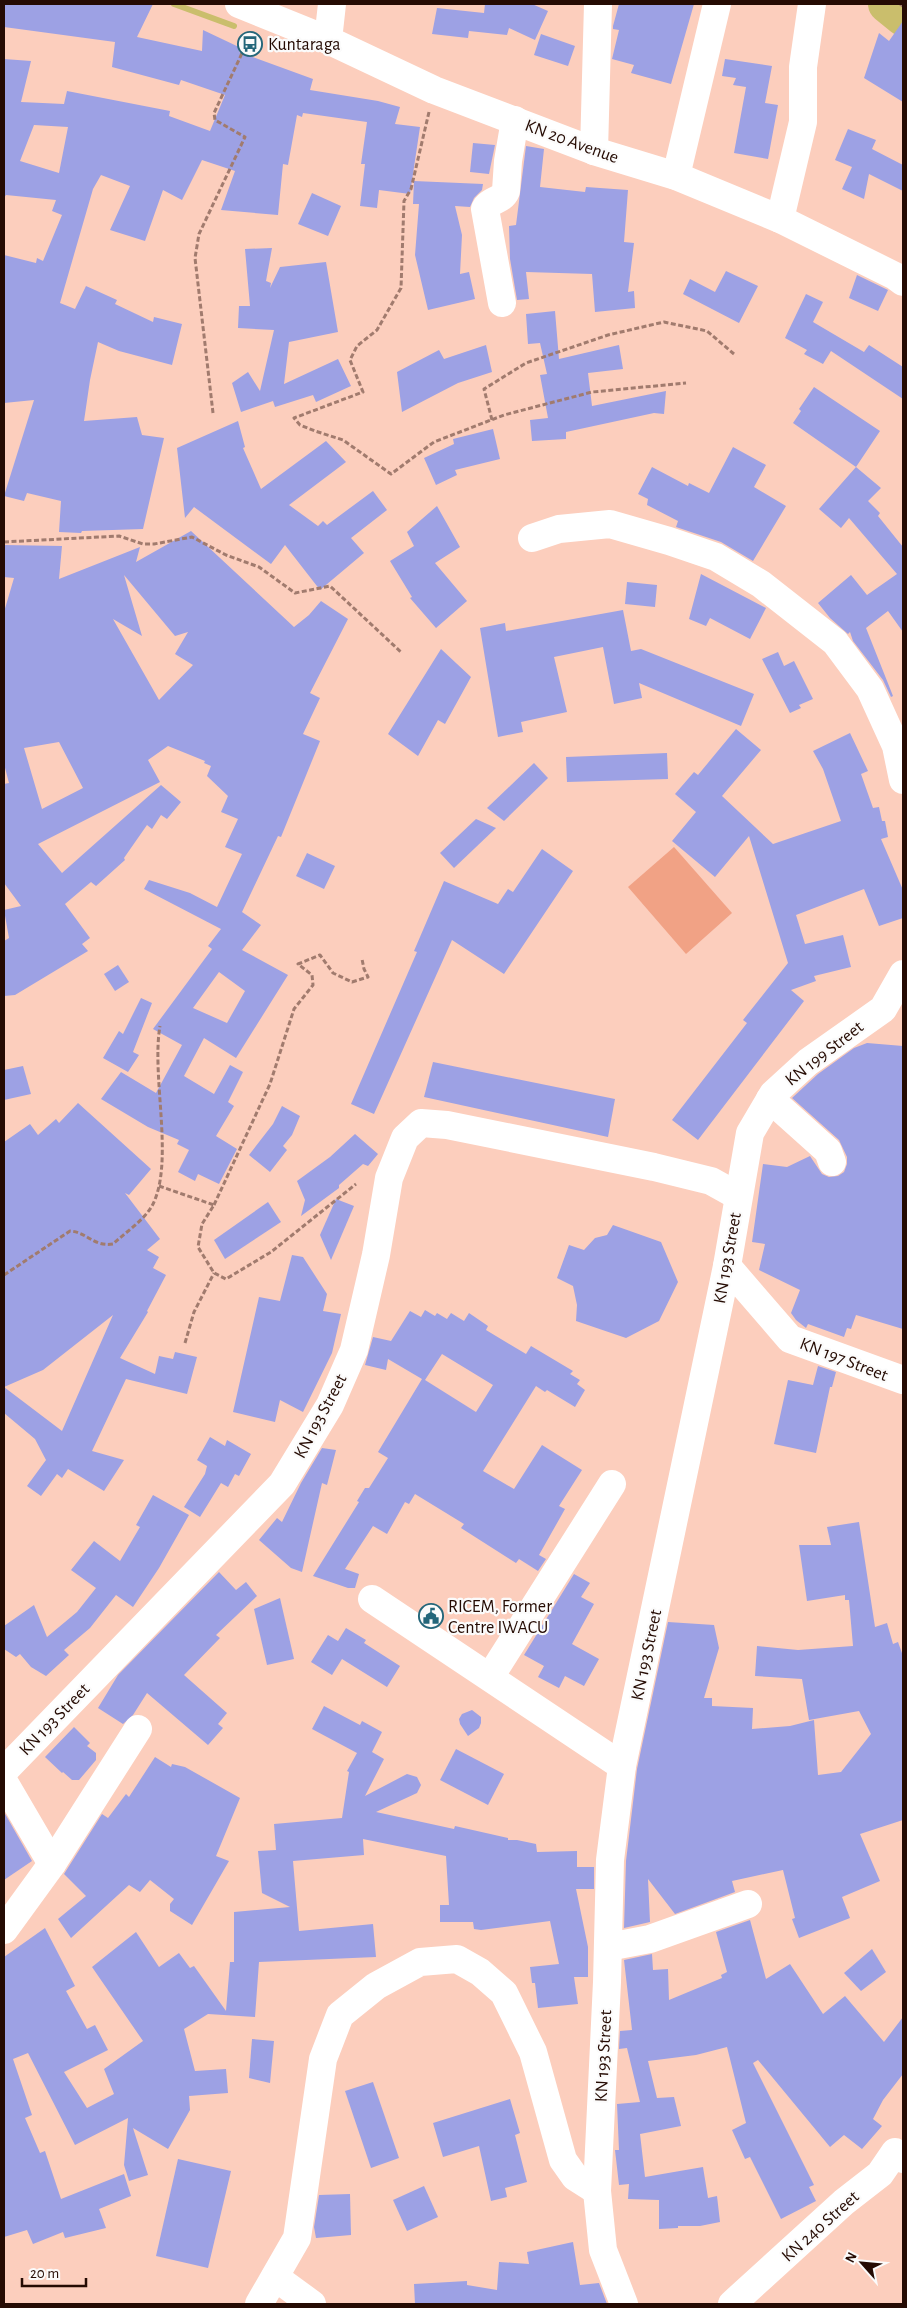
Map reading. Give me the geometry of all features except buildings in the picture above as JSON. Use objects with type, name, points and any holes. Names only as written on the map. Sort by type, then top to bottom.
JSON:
[{"type":"street","points":[[328,40],[332,4]]},
{"type":"street","points":[[594,151],[598,4]]},
{"type":"street","points":[[676,176],[717,4]]},
{"type":"street","points":[[780,219],[803,122],[803,67],[812,4]]},
{"type":"street","name":"KN 20 Avenue","points":[[254,7],[434,90],[594,151],[676,176],[780,219],[895,276],[903,282]]},
{"type":"street","points":[[502,303],[485,209],[487,205],[504,195],[506,191],[514,120]]},
{"type":"street","points":[[532,538],[559,529],[610,524],[669,540],[716,557],[761,584],[834,642],[870,689],[896,746],[903,780]]},
{"type":"street","name":"KN 199 Street","points":[[738,1196],[750,1132],[770,1099],[808,1062],[883,1009],[903,974]]},
{"type":"street","points":[[770,1099],[828,1151],[832,1162]]},
{"type":"street","name":"KN 193 Street","points":[[4,1771],[282,1484],[330,1405],[354,1350],[376,1255],[389,1178],[405,1138],[421,1123],[474,1130],[654,1167],[711,1181],[738,1196],[727,1266],[622,1766],[610,1860],[608,1947],[596,2191],[604,2250],[624,2304]]},
{"type":"street","name":"KN 197 Street","points":[[727,1266],[790,1339],[903,1380]]},
{"type":"street","points":[[490,1677],[612,1484]]},
{"type":"street","points":[[372,1599],[622,1766]]},
{"type":"street","points":[[4,1930],[52,1864],[138,1729]]},
{"type":"street","points":[[4,1782],[52,1864]]},
{"type":"street","points":[[608,1947],[650,1938],[748,1904]]},
{"type":"street","points":[[259,2304],[297,2238],[322,2059],[340,2015],[376,1986],[420,1962],[457,1959],[480,1972],[504,1993],[534,2052],[563,2160],[575,2177],[596,2191]]},
{"type":"street","name":"KN 240 Street","points":[[732,2304],[844,2202],[880,2174],[900,2148]]},
{"type":"street","points":[[274,2277],[312,2304]]},
{"type":"path","points":[[213,413],[195,258],[198,234],[245,137],[215,120],[214,113],[254,7]]},
{"type":"path","points":[[434,90],[411,189],[404,202],[402,288],[377,330],[357,346],[350,360],[363,392],[294,418],[300,425],[343,440],[391,474],[434,442],[492,420],[592,392],[686,383]]},
{"type":"path","points":[[492,420],[484,389],[526,363],[608,335],[664,322],[707,331],[734,354]]},
{"type":"path","points":[[4,542],[119,536],[143,544],[154,544],[192,537],[226,555],[259,567],[295,593],[330,586],[402,652]]},
{"type":"path","points":[[356,1184],[271,1252],[226,1279],[214,1273],[198,1247],[202,1224],[214,1205],[270,1084],[294,1009],[313,985],[312,975],[298,964],[320,955],[333,973],[352,982],[368,977],[362,959]]},
{"type":"path","points":[[4,1274],[70,1231],[75,1231],[96,1244],[113,1244],[142,1219],[152,1206],[159,1186],[161,1166],[156,1046],[160,1026]]},
{"type":"path","points":[[159,1186],[214,1205]]},
{"type":"path","points":[[185,1343],[194,1312],[214,1273]]},
{"type":"shaded area","points":[[674,847],[732,913],[686,954],[628,887]]},
{"type":"waterway","points":[[174,4],[234,26]]},
{"type":"waterway","points":[[887,4],[903,17]]},
{"type":"place","name":"Kuntaraga","points":[[250,44]]},
{"type":"place","name":"RICEM, Former Centre IWACU","points":[[431,1616]]}]
